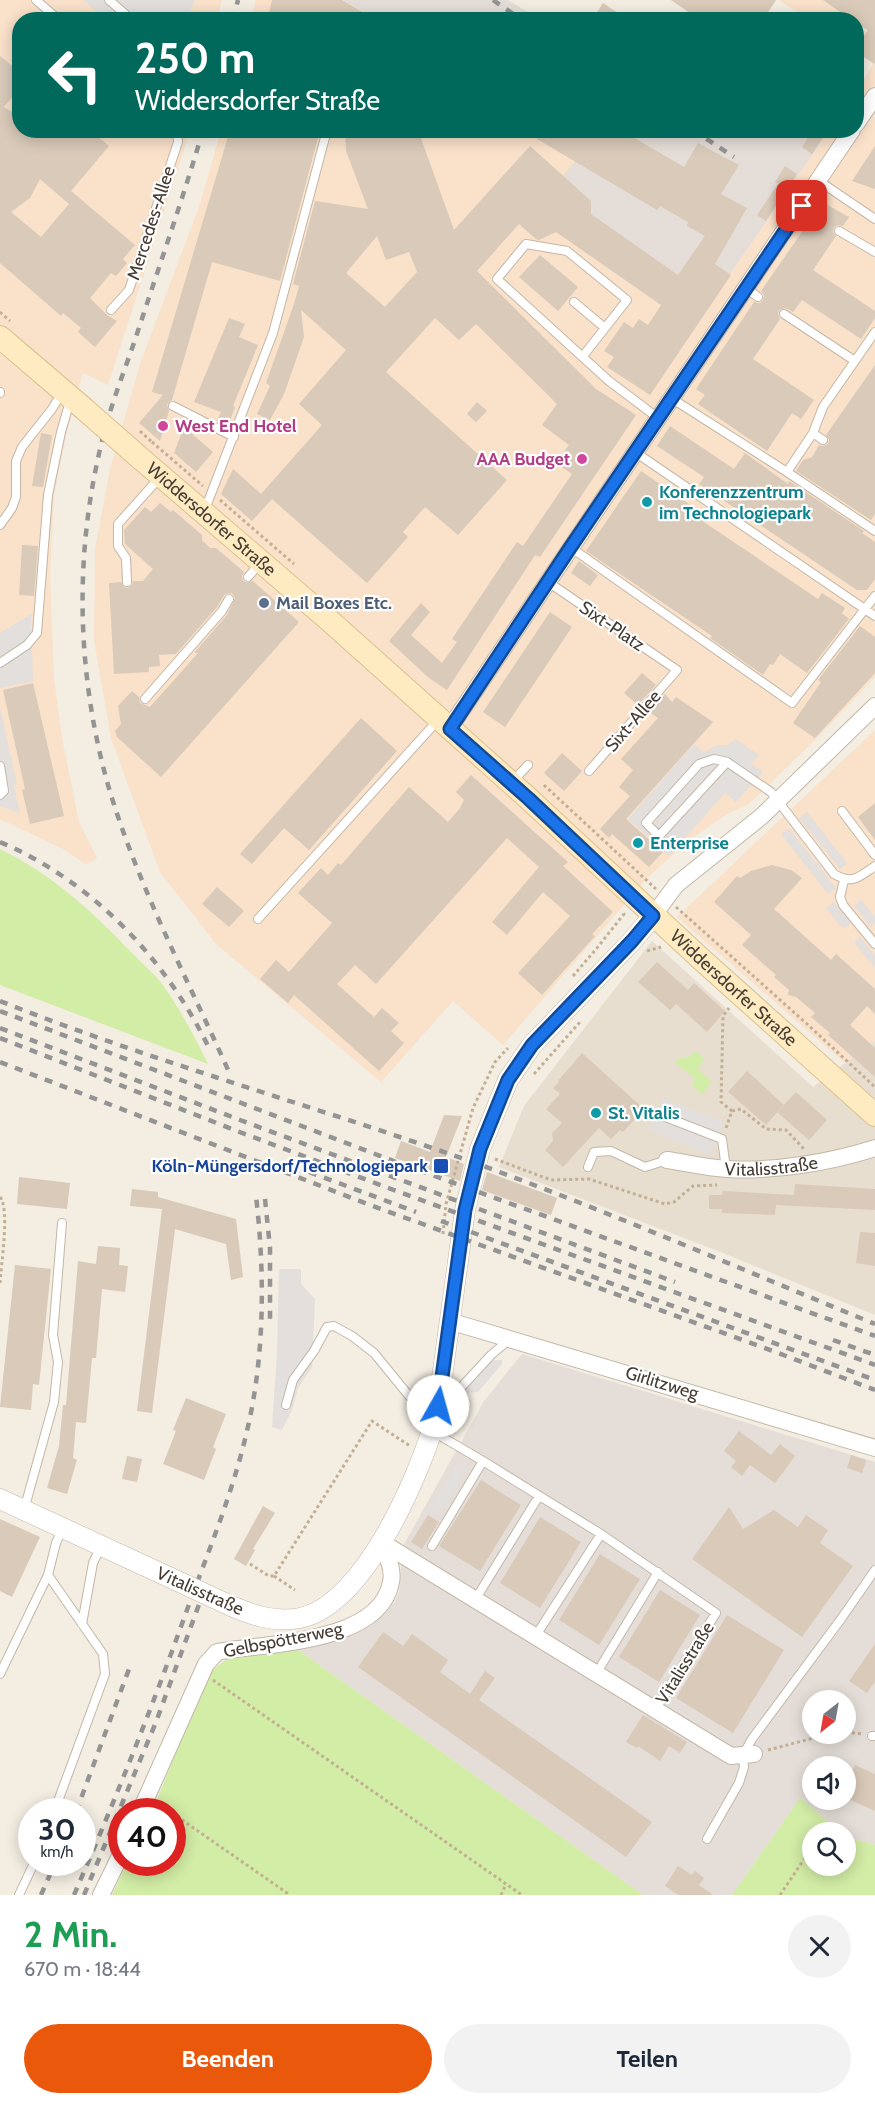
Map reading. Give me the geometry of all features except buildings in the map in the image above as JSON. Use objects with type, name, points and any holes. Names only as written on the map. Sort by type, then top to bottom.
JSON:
[{"type":"main road","name":"Widdersdorfer Straße","points":[[0,337],[204,512],[255,569],[330,621],[875,1115]]},
{"type":"street","points":[[864,112],[875,96]]},
{"type":"street","points":[[444,724],[548,582],[671,398],[752,292],[808,210],[819,181],[847,138]]},
{"type":"street","points":[[653,916],[676,885],[778,801],[875,706]]},
{"type":"street","name":"Vitalisstraße","points":[[0,1499],[229,1605],[268,1618],[283,1620],[301,1617],[316,1613],[332,1604],[350,1586],[381,1542],[413,1483],[424,1455],[436,1417],[472,1175],[508,1080],[532,1045],[653,916]]},
{"type":"street","name":"Vitalisstraße","points":[[667,1160],[721,1169],[792,1166],[875,1148]]},
{"type":"street","name":"Girlitzweg","points":[[449,1321],[875,1448]]},
{"type":"street","name":"Vitalisstraße","points":[[381,1542],[731,1756],[748,1754]]},
{"type":"street","name":"Gelbspötterweg","points":[[146,1798],[206,1664],[217,1652],[313,1638],[347,1629],[362,1621],[374,1611],[387,1594],[392,1580],[390,1564],[381,1542]]},
{"type":"street","points":[[102,1895],[111,1876]]},
{"type":"lane","points":[[36,0],[50,12]]},
{"type":"lane","points":[[109,0],[123,12]]},
{"type":"lane","name":"Mercedes-Allee","points":[[111,310],[129,290],[178,138]]},
{"type":"lane","points":[[204,512],[273,333],[325,138]]},
{"type":"lane","points":[[819,181],[875,219]]},
{"type":"lane","points":[[839,231],[875,252]]},
{"type":"lane","points":[[583,356],[627,300],[567,251],[526,244],[497,279],[609,381],[658,418]]},
{"type":"lane","points":[[574,302],[605,328]]},
{"type":"lane","points":[[784,314],[855,361]]},
{"type":"lane","points":[[787,472],[813,433],[823,408],[875,332]]},
{"type":"lane","points":[[671,398],[874,529]]},
{"type":"lane","points":[[0,525],[12,508],[16,497],[16,461],[22,447],[52,409],[72,399]]},
{"type":"lane","points":[[0,663],[27,645],[37,633],[48,495],[61,432],[72,399]]},
{"type":"lane","points":[[173,406],[234,437]]},
{"type":"lane","points":[[813,433],[823,440]]},
{"type":"lane","points":[[634,452],[875,616]]},
{"type":"lane","points":[[126,582],[126,558],[118,546],[118,524],[162,476]]},
{"type":"lane","points":[[570,548],[792,703],[875,596]]},
{"type":"lane","name":"Sixt-Platz","points":[[548,582],[677,670]]},
{"type":"lane","points":[[145,699],[222,611],[229,599]]},
{"type":"lane","name":"Sixt-Allee","points":[[589,771],[677,670]]},
{"type":"lane","points":[[258,919],[444,724]]},
{"type":"lane","points":[[727,762],[659,836],[646,824],[699,764],[714,759],[727,762],[771,792],[834,874],[844,880],[858,878],[875,866]]},
{"type":"lane","points":[[510,783],[528,765]]},
{"type":"lane","points":[[0,766],[4,791],[0,795]]},
{"type":"lane","points":[[842,812],[875,855]]},
{"type":"lane","points":[[844,880],[840,897],[843,905],[875,944]]},
{"type":"lane","points":[[663,1116],[722,1139],[721,1169]]},
{"type":"lane","points":[[588,1167],[594,1152],[611,1151],[645,1167],[667,1160]]},
{"type":"lane","points":[[24,1510],[54,1402],[58,1362],[53,1335],[62,1223]]},
{"type":"lane","points":[[286,1405],[293,1380],[314,1351],[327,1327],[334,1326],[374,1353],[410,1396],[436,1417]]},
{"type":"lane","name":"Vitalisstraße","points":[[511,1338],[478,1368],[436,1417],[483,1461],[601,1534],[716,1613],[655,1711]]},
{"type":"lane","points":[[432,1546],[483,1461]]},
{"type":"lane","points":[[475,1600],[539,1496]]},
{"type":"lane","points":[[0,1674],[48,1575],[56,1543],[63,1527]]},
{"type":"lane","points":[[535,1637],[601,1534]]},
{"type":"lane","points":[[82,1624],[93,1563],[101,1546]]},
{"type":"lane","points":[[707,1839],[739,1783],[752,1739],[842,1619],[875,1570]]},
{"type":"lane","points":[[596,1674],[658,1572]]},
{"type":"lane","points":[[48,1575],[103,1654],[105,1674],[59,1798]]},
{"type":"lane","points":[[20,1895],[28,1876]]},
{"type":"path","points":[[706,934],[875,1087]]},
{"type":"path","points":[[643,952],[660,947],[671,951]]},
{"type":"path","points":[[732,1004],[723,1016],[721,1102],[732,1111]]},
{"type":"path","points":[[531,1077],[588,1013]]},
{"type":"path","points":[[473,1108],[478,1110]]},
{"type":"path","points":[[732,1111],[741,1108],[766,1129],[786,1130],[816,1161]]},
{"type":"path","points":[[722,1139],[732,1111]]},
{"type":"path","points":[[491,1167],[494,1159],[551,1180],[589,1179],[665,1204],[674,1202],[693,1186],[717,1185],[721,1169]]},
{"type":"path","points":[[0,1197],[4,1201],[4,1225],[0,1283]]},
{"type":"path","points":[[273,1576],[372,1421],[424,1455]]},
{"type":"path","points":[[250,1564],[295,1590]]},
{"type":"path","points":[[202,1673],[248,1702],[522,1895]]},
{"type":"path","points":[[856,1733],[873,1736]]},
{"type":"path","points":[[186,1823],[290,1895]]},
{"type":"path","points":[[780,1895],[802,1862]]},
{"type":"path","points":[[501,1895],[506,1884]]},
{"type":"shaded area","points":[[0,0],[222,0],[219,12],[12,12],[12,138],[188,138],[108,385],[83,373],[66,435],[54,496],[50,575],[54,678],[62,738],[79,822],[97,858],[86,864],[63,849],[0,819]]},
{"type":"shaded area","points":[[83,0],[195,0],[190,12],[98,12]]},
{"type":"shaded area","points":[[256,0],[343,0],[364,12],[253,12]]},
{"type":"shaded area","points":[[343,0],[508,0],[528,12],[364,12]]},
{"type":"shaded area","points":[[779,0],[875,0],[875,677],[749,804],[729,813],[692,838],[649,876],[503,1045],[453,1001],[381,1082],[216,944],[160,872],[111,738],[94,640],[95,549],[110,469],[140,364],[199,207],[219,138],[572,138],[587,214],[712,300],[824,138],[864,138],[864,79],[873,64],[864,58],[864,12],[797,12]]},
{"type":"shaded area","points":[[583,138],[824,138],[712,300],[526,216],[592,143]]},
{"type":"shaded area","points":[[31,614],[33,681],[0,688],[0,633]]},
{"type":"shaded area","points":[[0,708],[17,784],[14,786],[20,813],[0,806]]},
{"type":"shaded area","points":[[875,730],[875,1041],[845,1063],[677,917]]},
{"type":"shaded area","points":[[735,739],[759,755],[751,764],[763,772],[736,802],[725,793],[669,856],[628,819],[694,744],[704,752],[718,745],[728,745]]},
{"type":"shaded area","points":[[807,812],[847,863],[840,869],[799,818]]},
{"type":"shaded area","points":[[789,828],[836,888],[828,894],[781,834]]},
{"type":"shaded area","points":[[861,900],[875,917],[875,923],[871,927],[854,906]]},
{"type":"shaded area","points":[[834,902],[851,923],[843,929],[826,908]]},
{"type":"shaded area","points":[[860,937],[875,955],[875,968],[854,942]]},
{"type":"shaded area","points":[[652,941],[813,1087],[875,1041],[875,1315],[718,1251],[499,1167],[524,1106]]},
{"type":"shaded area","points":[[663,1098],[724,1122],[710,1155],[650,1130]]},
{"type":"shaded area","points":[[279,1269],[301,1269],[301,1284],[315,1299],[312,1367],[298,1388],[292,1410],[282,1430],[272,1427],[277,1355]]},
{"type":"shaded area","points":[[522,1354],[875,1462],[875,1845],[856,1840],[856,1822],[829,1822],[814,1810],[856,1810],[856,1756],[802,1756],[802,1800],[800,1798],[732,1895],[643,1895],[294,1647],[341,1638],[356,1632],[386,1611],[399,1592],[403,1546],[484,1401]]},
{"type":"shaded area","points":[[492,1360],[502,1360],[502,1364],[478,1392],[463,1393]]},
{"type":"shaded area","points":[[457,1464],[466,1470],[438,1516],[428,1510]]},
{"type":"green space","points":[[0,849],[36,869],[70,894],[155,975],[181,1013],[208,1064],[0,985]]},
{"type":"green space","points":[[695,1051],[705,1059],[698,1069],[712,1082],[702,1094],[692,1085],[695,1078],[675,1063],[680,1057],[689,1057]]},
{"type":"green space","points":[[294,1647],[643,1895],[112,1895],[121,1876],[186,1876],[186,1798],[158,1798],[208,1673],[230,1657]]},
{"type":"green space","points":[[800,1798],[802,1810],[814,1810],[829,1822],[802,1822],[802,1876],[856,1876],[856,1840],[875,1845],[875,1895],[732,1895]]},
{"type":"railway","points":[[235,12],[238,0]]},
{"type":"railway","points":[[493,0],[510,12]]},
{"type":"railway","points":[[201,138],[103,437],[87,523],[83,567],[83,611],[90,699],[97,742],[108,785],[148,895],[229,1072]]},
{"type":"railway","points":[[705,138],[734,157]]},
{"type":"railway","points":[[0,842],[34,858],[65,878],[123,926],[171,984],[209,1048]]},
{"type":"railway","points":[[0,1001],[172,1063],[403,1138],[513,1177],[875,1324]]},
{"type":"railway","points":[[0,1011],[396,1162],[875,1336]]},
{"type":"railway","points":[[0,1028],[675,1282]]},
{"type":"railway","points":[[0,1038],[391,1189],[875,1365]]},
{"type":"railway","points":[[0,1062],[370,1205],[875,1390]]},
{"type":"railway","points":[[309,1172],[416,1212]]},
{"type":"railway","points":[[74,1895],[158,1690],[240,1459],[257,1376],[262,1316],[261,1255],[256,1196]]},
{"type":"railway","points":[[265,1199],[270,1248],[270,1324]]},
{"type":"railway","points":[[441,1221],[875,1380]]},
{"type":"railway","points":[[833,1340],[875,1355]]},
{"type":"railway","points":[[84,1895],[156,1722],[201,1599]]},
{"type":"railway","points":[[81,1798],[129,1669]]},
{"type":"railway","points":[[41,1895],[49,1876]]},
{"type":"place","name":"West End Hotel","points":[[163,426]]},
{"type":"place","name":"AAA Budget","points":[[582,459]]},
{"type":"place","name":"Konferenzzentrum im Technologiepark","points":[[647,502]]},
{"type":"place","name":"Mail Boxes Etc.","points":[[264,603]]},
{"type":"place","name":"Enterprise","points":[[638,843]]},
{"type":"place","name":"St. Vitalis","points":[[596,1113]]},
{"type":"place","name":"Köln-Müngersdorf/Technologiepark","points":[[441,1166]]},
{"type":"route","points":[[438,1406],[465,1210],[472,1175],[508,1080],[532,1045],[653,916],[529,799],[450,729],[802,206]]}]
